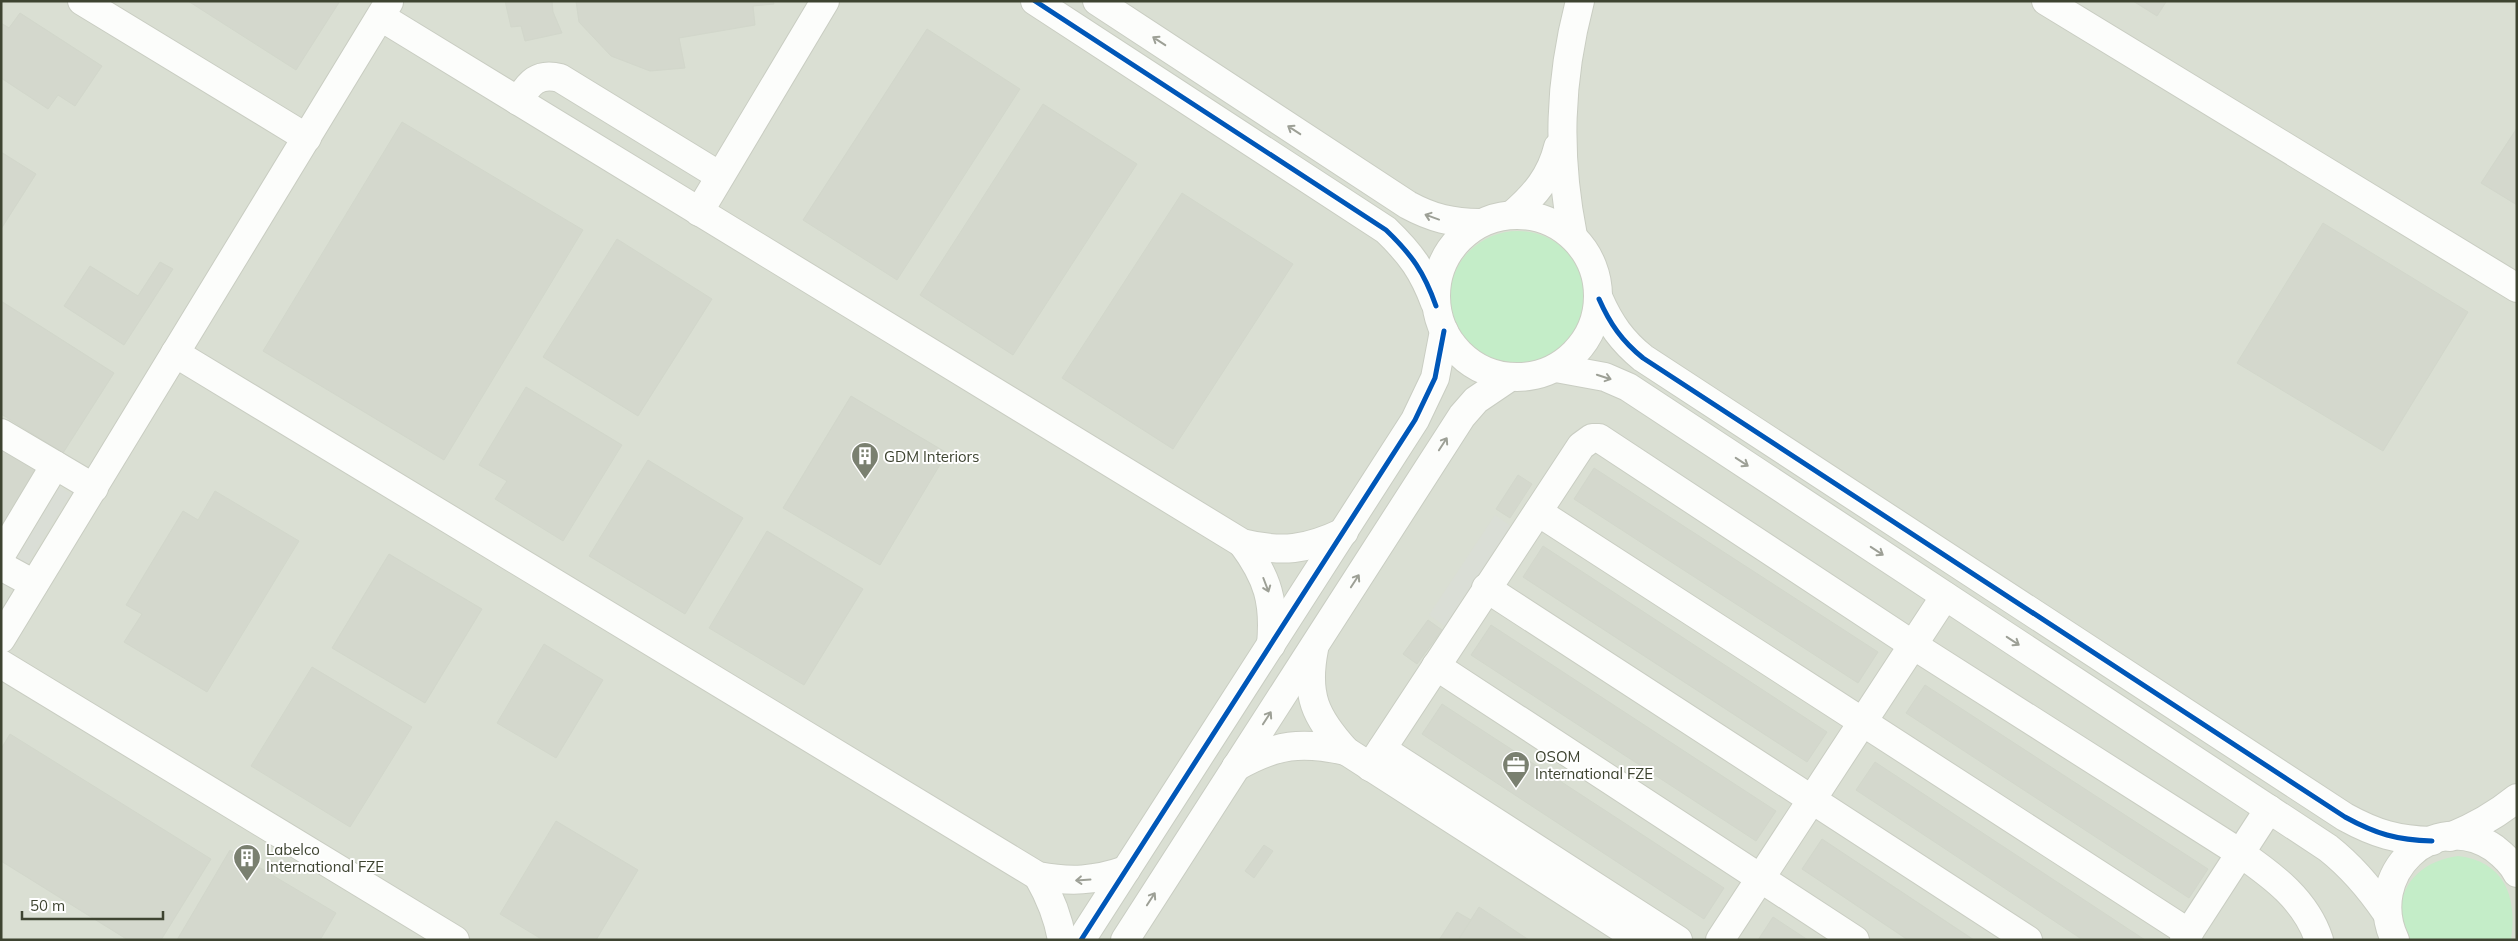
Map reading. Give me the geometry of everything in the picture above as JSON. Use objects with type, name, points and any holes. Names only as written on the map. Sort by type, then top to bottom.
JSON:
[{"type":"street","points":[[82,1],[307,138]]},
{"type":"street","points":[[699,212],[825,1]]},
{"type":"street","points":[[1035,1],[1386,230],[1408,251],[1425,277],[1440,319],[1455,349],[1471,363],[1490,373],[1510,377],[1534,376],[1556,368],[1573,356],[1587,339],[1596,320],[1600,299]]},
{"type":"street","points":[[1098,1],[1408,205],[1438,219],[1454,223],[1480,223],[1513,214],[1535,216],[1555,223],[1573,236],[1588,254],[1594,268],[1600,299],[1614,329],[1624,342],[1643,358],[2345,817],[2379,834],[2402,840],[2469,838],[2487,844],[2516,866]]},
{"type":"street","points":[[1513,214],[1531,198],[1546,179],[1556,157],[1561,133],[1565,80],[1580,1]]},
{"type":"street","points":[[2046,1],[2517,288]]},
{"type":"street","points":[[1,639],[385,9],[518,101],[1242,543],[1267,550],[1294,550],[1320,543],[1344,532]]},
{"type":"street","points":[[518,101],[531,82],[540,77],[550,75],[560,78],[720,176]]},
{"type":"street","points":[[1561,133],[1566,202],[1573,236]]},
{"type":"street","points":[[1081,940],[1344,532],[1427,399],[1436,378],[1440,319],[1437,281],[1445,258],[1460,238],[1480,223]]},
{"type":"street","points":[[175,354],[1038,876],[1060,880],[1083,881],[1105,877],[1126,870]]},
{"type":"street","points":[[1556,368],[1605,377],[1628,387],[2328,848],[2350,866],[2370,888],[2386,912],[2394,940]]},
{"type":"street","points":[[1125,940],[1462,416],[1481,396],[1510,377]]},
{"type":"street","points":[[1,433],[94,488]]},
{"type":"street","points":[[1376,758],[1581,446],[1592,438],[1599,438],[1913,645],[2240,853],[2280,882],[2300,904],[2316,928],[2320,940]]},
{"type":"street","points":[[1,555],[55,465]]},
{"type":"street","points":[[1538,512],[1863,722],[2186,936],[2269,809]]},
{"type":"street","points":[[1242,543],[1258,565],[1269,590],[1273,618],[1271,645]]},
{"type":"street","points":[[1,566],[34,584]]},
{"type":"street","points":[[1486,588],[2028,940]]},
{"type":"street","points":[[1720,940],[1945,596]]},
{"type":"street","points":[[1315,643],[1310,672],[1313,702],[1326,729],[1346,751]]},
{"type":"street","points":[[1,664],[455,940]]},
{"type":"street","points":[[1436,666],[1855,940]]},
{"type":"street","points":[[1235,768],[1260,753],[1289,745],[1318,745],[1376,758],[1678,940]]},
{"type":"street","points":[[1376,758],[1640,940]]},
{"type":"street","points":[[2386,912],[2387,894],[2393,876],[2403,861],[2416,849],[2474,827],[2497,814],[2517,798]]},
{"type":"street","points":[[1038,876],[1050,897],[1059,920],[1062,940]]},
{"type":"shaded area","points":[[1,1],[2517,1],[2517,940],[1,940]]},
{"type":"shaded area","points":[[55,484],[71,494],[27,565],[11,556]]},
{"type":"shaded area","points":[[1495,515],[1511,526],[1446,627],[1429,615]]},
{"type":"green space","points":[[1518,231],[1532,232],[1545,236],[1557,242],[1567,251],[1576,261],[1582,273],[1586,286],[1586,314],[1582,327],[1576,339],[1567,349],[1557,358],[1545,364],[1532,368],[1518,369],[1504,368],[1491,364],[1479,358],[1469,349],[1460,339],[1454,327],[1450,314],[1449,300],[1450,286],[1454,273],[1460,261],[1469,251],[1479,242],[1491,236],[1504,232]]},
{"type":"green space","points":[[2458,856],[2473,859],[2486,865],[2504,883],[2512,909],[2511,940],[2407,940],[2401,913],[2402,901],[2410,882],[2426,867],[2447,858]]},
{"type":"building","points":[[188,1],[340,1],[296,70]]},
{"type":"building","points":[[505,1],[552,1],[553,12],[562,33],[525,41],[521,26],[511,27]]},
{"type":"building","points":[[576,1],[773,1],[774,4],[753,6],[755,25],[679,38],[685,68],[650,71],[611,56],[579,22]]},
{"type":"building","points":[[2133,1],[2166,1],[2166,2],[2157,16]]},
{"type":"building","points":[[20,13],[102,66],[75,106],[58,95],[48,109],[1,78],[1,23],[9,28]]},
{"type":"building","points":[[927,29],[1020,89],[897,280],[803,220]]},
{"type":"building","points":[[1043,104],[1137,164],[1013,355],[920,295]]},
{"type":"building","points":[[402,122],[583,230],[444,460],[263,351]]},
{"type":"building","points":[[2517,128],[2517,205],[2481,183]]},
{"type":"building","points":[[1,152],[36,174],[1,229]]},
{"type":"building","points":[[1182,193],[1293,264],[1173,449],[1062,378]]},
{"type":"building","points":[[2323,223],[2468,312],[2383,451],[2237,363]]},
{"type":"building","points":[[617,239],[712,299],[638,416],[543,357]]},
{"type":"building","points":[[160,262],[173,269],[124,345],[64,306],[90,266],[138,296]]},
{"type":"building","points":[[1,301],[114,373],[63,453],[1,414]]},
{"type":"building","points":[[526,387],[622,445],[563,541],[495,499],[507,481],[479,465]]},
{"type":"building","name":"GDM Interiors","points":[[851,396],[947,453],[880,565],[783,508]]},
{"type":"building","points":[[1,440],[49,469],[1,547]]},
{"type":"building","points":[[648,460],[743,518],[685,614],[589,556]]},
{"type":"building","points":[[1594,468],[1878,652],[1858,683],[1574,499]]},
{"type":"building","points":[[1518,475],[1532,484],[1510,518],[1496,509]]},
{"type":"building","points":[[215,491],[299,541],[207,692],[124,642],[142,614],[126,605],[183,511],[198,520]]},
{"type":"building","points":[[767,531],[863,589],[804,685],[709,628]]},
{"type":"building","points":[[1543,546],[1827,732],[1807,762],[1523,577]]},
{"type":"building","points":[[389,554],[482,609],[425,703],[332,648]]},
{"type":"building","points":[[1428,620],[1442,630],[1417,664],[1403,654]]},
{"type":"building","points":[[1491,625],[1776,811],[1756,841],[1471,655]]},
{"type":"building","points":[[544,644],[603,680],[556,758],[497,723]]},
{"type":"building","points":[[312,667],[412,727],[350,827],[251,766]]},
{"type":"building","points":[[1925,685],[2208,869],[2189,898],[1906,713]]},
{"type":"building","points":[[1442,704],[1724,888],[1704,919],[1422,734]]},
{"type":"building","points":[[10,734],[211,859],[161,940],[128,940],[1,861],[1,749]]},
{"type":"building","points":[[1875,762],[2145,940],[2083,940],[1856,790]]},
{"type":"building","points":[[556,821],[638,870],[596,940],[543,940],[500,914]]},
{"type":"building","points":[[1822,839],[1974,940],[1908,940],[1802,869]]},
{"type":"building","points":[[1264,845],[1273,851],[1254,878],[1245,871]]},
{"type":"building","name":"Labelco International FZE","points":[[230,850],[336,913],[320,940],[177,940]]},
{"type":"building","points":[[1479,907],[1529,940],[1458,940]]},
{"type":"building","points":[[1457,912],[1471,920],[1458,940],[1439,940]]},
{"type":"building","points":[[1773,917],[1808,940],[1758,940]]},
{"type":"cycle path","points":[[1035,1],[1386,230],[1403,248],[1422,274],[1436,306]]},
{"type":"cycle path","points":[[1599,299],[1617,332],[1643,358],[2345,817],[2387,835],[2432,841]]},
{"type":"cycle path","points":[[1081,940],[1415,420],[1435,378],[1444,331]]},
{"type":"place","name":"GDM Interiors","points":[[865,480]]},
{"type":"place","name":"OSOM International FZE","points":[[1516,789]]},
{"type":"place","name":"Labelco International FZE","points":[[247,882]]}]
